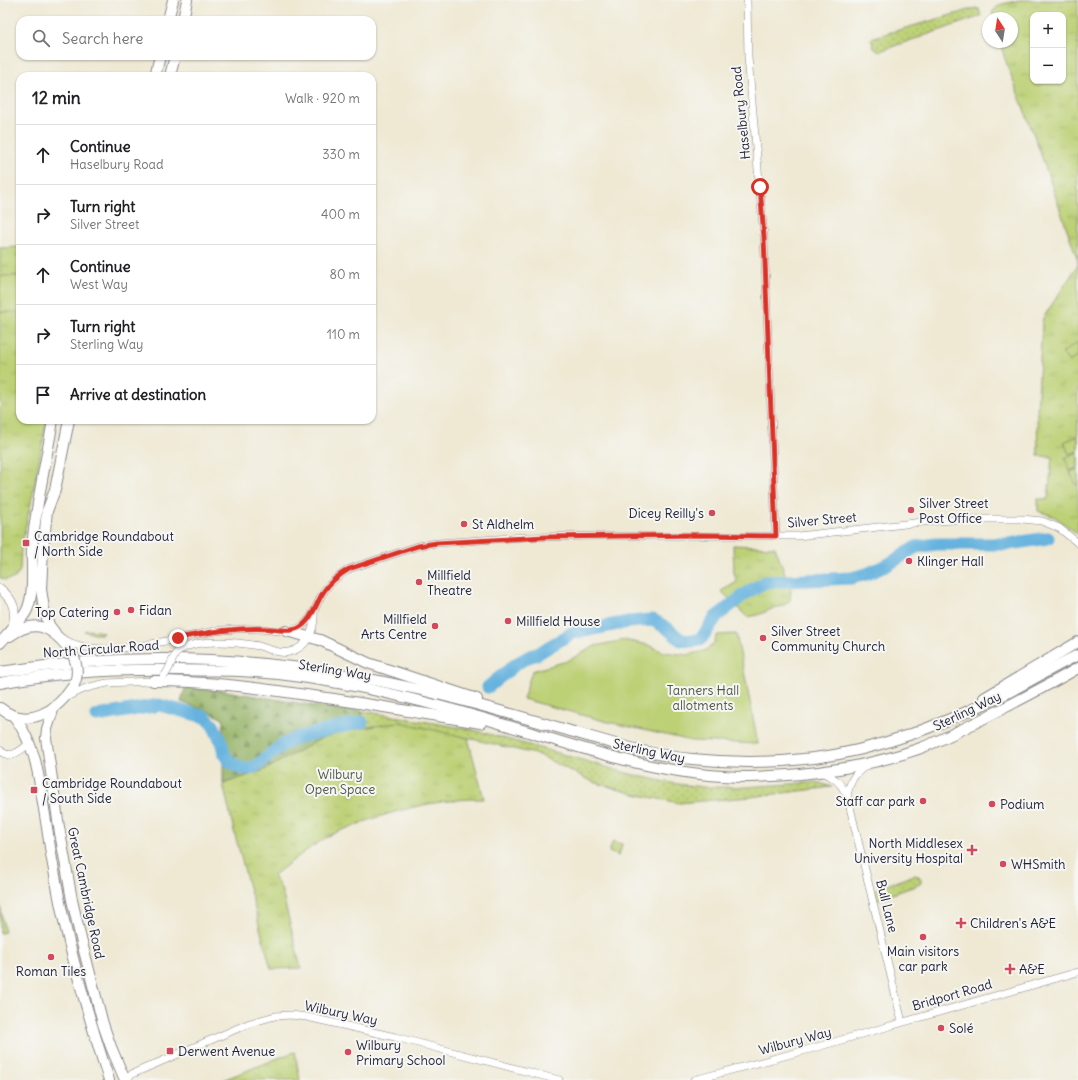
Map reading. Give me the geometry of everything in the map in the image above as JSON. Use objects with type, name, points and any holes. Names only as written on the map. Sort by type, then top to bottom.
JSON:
[{"type":"highway","points":[[169,16],[173,0]]},
{"type":"highway","points":[[184,16],[187,0]]},
{"type":"highway","points":[[156,72],[159,60]]},
{"type":"highway","points":[[171,72],[174,60]]},
{"type":"highway","points":[[0,643],[27,611],[30,596],[32,546],[52,424]]},
{"type":"highway","points":[[0,708],[14,716],[22,718],[33,717],[48,712],[54,708],[65,698],[74,685],[77,672],[75,659],[72,653],[49,625],[44,609],[41,589],[43,550],[48,511],[55,490],[68,424]]},
{"type":"highway","points":[[0,643],[13,634],[26,628],[41,627],[57,635]]},
{"type":"highway","points":[[286,631],[309,636],[335,646],[368,663],[387,670],[554,726]]},
{"type":"highway","points":[[950,719],[1078,642]]},
{"type":"highway","name":"Sterling Way","points":[[205,660],[294,666],[369,678],[425,691],[612,743],[660,754],[691,759],[751,762],[806,759],[849,752],[907,736],[950,719],[1000,696],[1078,655]]},
{"type":"highway","name":"North Circular Road","points":[[0,672],[63,663],[125,659],[162,658],[205,660]]},
{"type":"highway","name":"Sterling Way","points":[[203,671],[267,674],[326,681],[372,689],[527,730],[615,758],[650,767],[701,775],[748,777],[818,772],[873,762],[919,748],[944,738],[1076,670]]},
{"type":"highway","name":"North Circular Road","points":[[0,683],[64,674],[109,671],[203,671]]},
{"type":"highway","points":[[153,681],[168,678],[252,686],[527,730]]},
{"type":"highway","name":"Great Cambridge Road","points":[[54,708],[47,729],[46,738],[59,827],[72,900],[103,1024],[125,1080]]},
{"type":"highway","name":"Great Cambridge Road","points":[[14,716],[24,730],[34,754],[39,774],[54,872],[68,939],[87,1011],[110,1080]]},
{"type":"highway","points":[[110,1080],[113,1073],[110,1058],[111,1047]]},
{"type":"main road","points":[[0,589],[12,600],[14,605],[13,628]]},
{"type":"street","name":"Haselbury Road","points":[[747,0],[748,57],[764,237],[776,536]]},
{"type":"street","name":"Silver Street","points":[[314,612],[324,591],[341,574],[349,569],[418,546],[437,543],[546,537],[809,535],[942,520],[1004,518],[1033,520],[1051,524],[1059,528],[1078,543]]},
{"type":"street","points":[[57,635],[70,643],[83,647],[110,649],[132,647],[222,631],[256,629],[286,631],[302,627],[314,612]]},
{"type":"street","points":[[168,678],[167,672],[174,656],[178,651],[182,648],[199,644],[228,642],[252,645],[281,652],[288,652],[302,647],[307,642],[315,620],[314,612]]},
{"type":"street","points":[[65,698],[86,688],[107,683],[153,681]]},
{"type":"street","points":[[0,750],[4,754],[10,755],[17,753],[30,744]]},
{"type":"street","points":[[847,795],[852,778],[873,762]]},
{"type":"street","points":[[818,772],[827,774],[838,781],[847,795]]},
{"type":"street","name":"Bull Lane","points":[[847,795],[902,1022]]},
{"type":"street","name":"Bridport Road","points":[[902,1022],[1078,972]]},
{"type":"street","name":"Wilbury Way","points":[[125,1080],[132,1074],[250,1023],[265,1017],[282,1015],[307,1017],[395,1037],[560,1080]]},
{"type":"street","name":"Wilbury Way","points":[[694,1080],[810,1049],[902,1022]]},
{"type":"green space","points":[[1019,0],[1078,0],[1078,265],[1077,258],[1038,146],[1002,48],[1018,48],[1018,12],[992,12],[999,5]]},
{"type":"green space","points":[[976,8],[979,9],[981,16],[880,51],[874,48],[871,39],[874,37]]},
{"type":"green space","points":[[16,247],[16,424],[46,424],[21,547],[20,570],[16,577],[5,580],[0,578],[0,248]]},
{"type":"green space","points":[[1078,265],[1078,534],[1055,517],[1038,511],[1038,499],[1048,499],[1052,457],[1038,456],[1037,413],[1043,318]]},
{"type":"green space","points":[[0,276],[16,276],[16,312],[0,312]]},
{"type":"green space","points":[[1078,342],[1078,356],[1069,362],[1062,353]]},
{"type":"green space","points":[[1078,436],[1078,451],[1069,454],[1064,442]]},
{"type":"green space","points":[[1078,452],[1078,467],[1070,471],[1065,458]]},
{"type":"green space","points":[[1078,469],[1078,484],[1076,485],[1070,472]]},
{"type":"green space","points":[[733,545],[775,547],[791,590],[790,600],[783,606],[758,615],[747,617],[721,591],[737,582],[734,573]]},
{"type":"green space","points":[[91,630],[103,632],[102,634],[94,634],[84,631]]},
{"type":"green space","name":"Tanners Hall allotments","points":[[736,634],[758,744],[692,741],[604,721],[523,699],[532,671],[567,661],[595,646],[624,640],[648,645],[664,652],[687,655],[704,651],[713,645],[717,635]]},
{"type":"green space","points":[[185,688],[226,691],[328,708],[362,711],[363,728],[322,738],[265,770],[223,784],[223,719],[209,712],[181,702]]},
{"type":"green space","points":[[362,711],[474,730],[630,774],[671,783],[703,787],[746,787],[817,782],[832,787],[751,797],[679,803],[634,794],[593,782],[539,755],[468,738],[400,723],[363,728]]},
{"type":"green space","name":"Wilbury Open Space","points":[[400,722],[468,738],[484,799],[468,799],[419,806],[386,814],[342,830],[325,838],[310,848],[273,876],[281,888],[301,968],[271,969],[223,784],[265,770],[322,738],[351,730]]},
{"type":"green space","points":[[613,841],[622,844],[619,856],[609,852]]},
{"type":"green space","points":[[914,875],[919,876],[921,883],[879,899],[876,898],[874,891],[876,889]]},
{"type":"green space","points":[[0,904],[5,932],[0,933]]},
{"type":"green space","points":[[295,1052],[300,1080],[223,1080],[291,1053]]},
{"type":"waterway","points":[[488,687],[516,664],[537,654],[572,633],[628,622],[653,620],[667,628],[681,640],[692,641],[701,639],[716,617],[745,594],[765,582],[851,578],[867,574],[889,564],[916,547],[936,544],[1009,544],[1048,538]]},
{"type":"waterway","points":[[97,716],[159,705],[205,717],[213,725],[228,760],[240,768],[250,769],[282,745],[299,737],[362,722]]},
{"type":"place","name":"Silver Street Post Office","points":[[911,510]]},
{"type":"place","name":"Dicey Reilly's","points":[[712,513]]},
{"type":"place","name":"St Aldhelm","points":[[464,524]]},
{"type":"place","name":"Cambridge Roundabout / North Side","points":[[26,543]]},
{"type":"place","name":"Klinger Hall","points":[[909,561]]},
{"type":"place","name":"Millfield Theatre","points":[[419,582]]},
{"type":"place","name":"Fidan","points":[[131,610]]},
{"type":"place","name":"Top Catering","points":[[117,612]]},
{"type":"place","name":"Millfield House","points":[[508,621]]},
{"type":"place","name":"Millfield Arts Centre","points":[[435,626]]},
{"type":"place","name":"Silver Street Community Church","points":[[763,638]]},
{"type":"place","name":"Cambridge Roundabout / South Side","points":[[34,790]]},
{"type":"place","name":"Staff car park","points":[[923,801]]},
{"type":"place","name":"Podium","points":[[992,804]]},
{"type":"place","name":"North Middlesex University Hospital","points":[[972,850]]},
{"type":"place","name":"WHSmith","points":[[1003,864]]},
{"type":"place","name":"Children's A&E","points":[[961,923]]},
{"type":"place","name":"Main visitors car park","points":[[923,937]]},
{"type":"place","name":"Roman Tiles","points":[[51,957]]},
{"type":"place","name":"A&E","points":[[1010,969]]},
{"type":"place","name":"Solé","points":[[941,1028]]},
{"type":"place","name":"Derwent Avenue","points":[[170,1051]]},
{"type":"place","name":"Wilbury Primary School","points":[[348,1052]]},
{"type":"route","points":[[178,638],[204,633],[240,629],[272,629],[286,631],[302,627],[314,612],[324,591],[341,574],[349,569],[418,546],[458,541],[526,537],[699,535],[776,536],[764,237],[760,187]]}]
